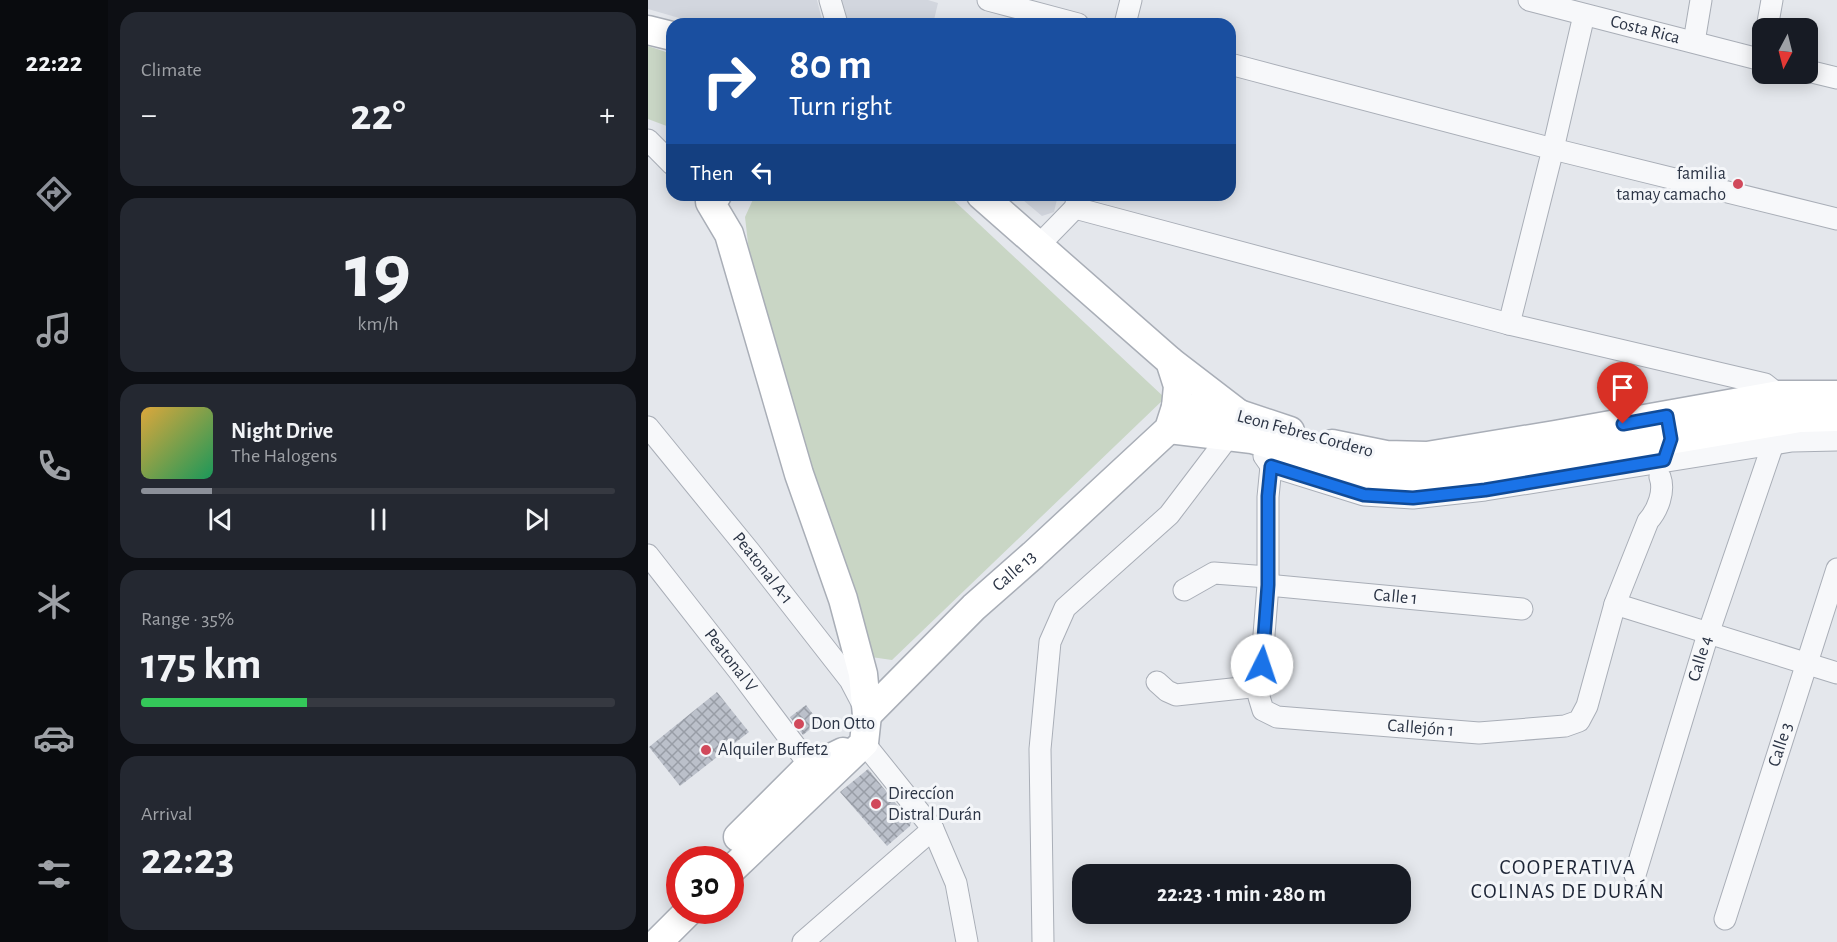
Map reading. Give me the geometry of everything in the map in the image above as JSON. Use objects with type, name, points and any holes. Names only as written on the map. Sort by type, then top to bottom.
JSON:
[{"type":"street","points":[[830,0],[835,18]]},
{"type":"street","points":[[988,0],[1056,18]]},
{"type":"street","points":[[1126,18],[1131,0]]},
{"type":"street","name":"Costa Rica","points":[[1528,0],[1575,9],[1752,57]]},
{"type":"street","points":[[1694,42],[1701,0]]},
{"type":"street","points":[[1769,18],[1772,0]]},
{"type":"street","points":[[1509,324],[1553,149],[1575,9]]},
{"type":"street","points":[[648,30],[666,34]]},
{"type":"street","points":[[1236,66],[1553,149],[1837,219]]},
{"type":"street","points":[[1818,73],[1837,78]]},
{"type":"street","points":[[648,140],[666,158]]},
{"type":"street","points":[[712,201],[729,234],[799,474],[843,599],[863,674],[867,715],[864,743],[744,858]]},
{"type":"street","points":[[988,201],[1170,361],[1240,430],[1271,466],[1364,495],[1413,498],[1485,490],[1666,448],[1837,440]]},
{"type":"street","points":[[1038,246],[1077,201],[1509,324],[1765,384],[1779,395]]},
{"type":"street","points":[[1170,361],[1178,386],[1172,418]]},
{"type":"street","name":"Leon Febres Cordero","points":[[1666,448],[1779,395],[1837,395]]},
{"type":"street","name":"Leon Febres Cordero","points":[[1172,418],[1386,455],[1426,456],[1666,448],[1800,418],[1837,417]]},
{"type":"street","name":"Calle 13","points":[[867,715],[974,607],[1033,555],[1172,418]]},
{"type":"street","name":"Peatonal A-1","points":[[648,427],[850,680],[867,715]]},
{"type":"street","points":[[1043,942],[1040,749],[1050,642],[1065,608],[1168,515],[1240,430]]},
{"type":"street","name":"Calle 4","points":[[1635,875],[1708,634],[1773,444]]},
{"type":"street","points":[[1666,448],[1663,486],[1654,514],[1647,521],[1615,604],[1837,673]]},
{"type":"street","points":[[1157,682],[1176,695],[1260,686],[1268,581],[1268,496],[1271,466]]},
{"type":"street","name":"Peatonal V","points":[[648,555],[811,767]]},
{"type":"street","name":"Calle 3","points":[[1725,919],[1837,569]]},
{"type":"street","name":"Calle 1","points":[[1184,590],[1214,573],[1522,609]]},
{"type":"street","name":"Callejón 1","points":[[1260,686],[1259,697],[1263,710],[1277,717],[1479,733],[1565,726],[1579,721],[1587,706],[1615,604]]},
{"type":"street","points":[[730,846],[811,767],[864,743]]},
{"type":"street","points":[[864,743],[933,829],[956,883],[963,940]]},
{"type":"street","points":[[803,942],[933,829]]},
{"type":"street","points":[[659,936],[666,922]]},
{"type":"street","points":[[659,936],[673,924]]},
{"type":"shaded area","points":[[648,0],[817,0],[822,18],[679,18],[648,9]]},
{"type":"shaded area","points":[[840,0],[928,0],[938,3],[934,18],[844,18]]},
{"type":"shaded area","points":[[1024,201],[1057,201],[1054,212],[1042,216]]},
{"type":"green space","points":[[648,46],[666,52],[666,126],[648,119]]},
{"type":"green space","points":[[752,201],[954,201],[1165,398],[892,660],[864,656],[749,252],[745,217]]},
{"type":"building","points":[[717,692],[749,732],[680,786],[649,747]]},
{"type":"building","points":[[806,705],[819,722],[803,735],[790,717]]},
{"type":"building","name":"Direccíon Distral Durán","points":[[868,769],[911,822],[910,826],[887,846],[840,792]]},
{"type":"place","name":"familia tamay camacho","points":[[1738,184]]},
{"type":"place","name":"Don Otto","points":[[799,724]]},
{"type":"place","name":"Alquiler Buffet2","points":[[706,750]]},
{"type":"place","name":"Direccíon Distral Durán","points":[[876,804]]},
{"type":"district","name":"COOPERATIVA COLINAS DE DURÁN","points":[[1568,879]]},
{"type":"route","points":[[1262,665],[1268,585],[1268,496],[1271,466],[1364,495],[1413,498],[1485,490],[1664,460],[1671,439],[1667,416],[1623,424]]}]
